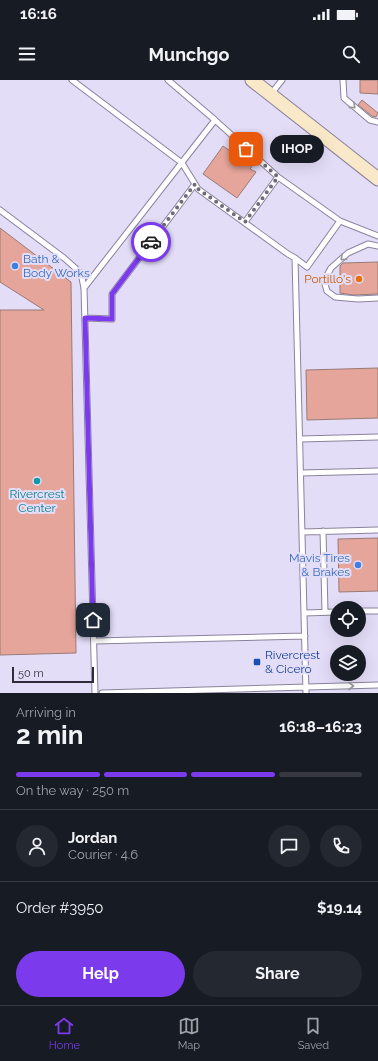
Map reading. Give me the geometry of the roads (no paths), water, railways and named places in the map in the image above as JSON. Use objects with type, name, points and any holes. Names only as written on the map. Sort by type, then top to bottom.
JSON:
[{"type":"main road","points":[[252,80],[378,179]]},
{"type":"lane","points":[[72,80],[182,163],[198,189],[306,267],[340,221]]},
{"type":"lane","points":[[168,80],[278,177],[340,221],[378,236]]},
{"type":"lane","points":[[271,95],[282,80]]},
{"type":"lane","points":[[343,80],[344,98],[370,120],[378,122]]},
{"type":"lane","points":[[84,288],[214,120]]},
{"type":"lane","points":[[245,222],[278,177]]},
{"type":"lane","points":[[85,318],[112,319],[112,294],[195,184]]},
{"type":"lane","points":[[0,210],[64,258],[81,273],[84,288],[95,693]]},
{"type":"lane","points":[[378,246],[368,244],[348,253],[331,268],[324,281],[327,292],[335,297],[358,299],[378,298]]},
{"type":"lane","points":[[295,258],[306,693]]},
{"type":"lane","points":[[300,439],[378,437]]},
{"type":"lane","points":[[301,473],[378,471]]},
{"type":"lane","points":[[302,532],[378,530]]},
{"type":"lane","points":[[323,531],[325,612]]},
{"type":"lane","points":[[366,611],[378,611]]},
{"type":"lane","points":[[304,613],[330,612]]},
{"type":"lane","points":[[94,641],[305,636]]},
{"type":"lane","points":[[102,693],[378,685]]},
{"type":"place","name":"IHOP","points":[[246,149]]},
{"type":"place","name":"Bath & Body Works","points":[[15,266]]},
{"type":"place","name":"Portillo's","points":[[359,279]]},
{"type":"place","name":"Rivercrest Center","points":[[37,481]]},
{"type":"place","name":"Mavis Tires & Brakes","points":[[358,565]]},
{"type":"place","name":"Rivercrest & Cicero","points":[[257,662]]}]
